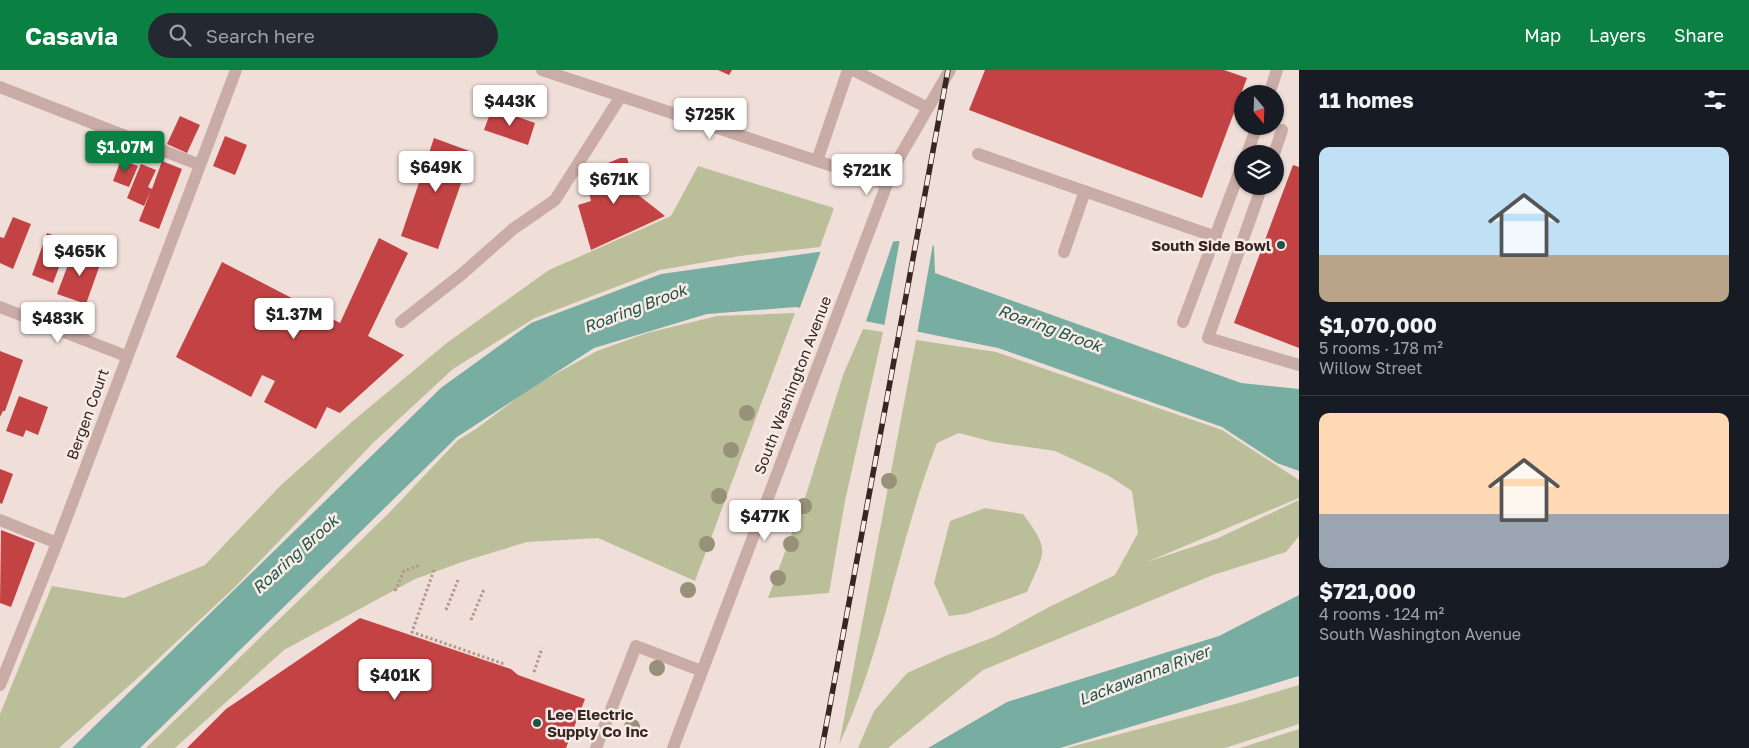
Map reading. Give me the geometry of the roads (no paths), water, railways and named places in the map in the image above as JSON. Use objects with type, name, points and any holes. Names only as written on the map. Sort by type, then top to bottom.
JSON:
[{"type":"street","name":"Bergen Court","points":[[0,685],[236,70]]},
{"type":"street","points":[[542,70],[887,184]]},
{"type":"street","points":[[817,161],[848,70]]},
{"type":"street","points":[[853,70],[928,108]]},
{"type":"street","name":"South Washington Avenue","points":[[673,748],[887,184],[950,70]]},
{"type":"street","points":[[1272,85],[1277,70]]},
{"type":"street","points":[[0,87],[200,166]]},
{"type":"street","points":[[401,322],[462,274],[513,228],[554,200],[621,96]]},
{"type":"street","points":[[978,154],[1216,237]]},
{"type":"street","points":[[1183,322],[1234,187]]},
{"type":"street","points":[[1064,252],[1085,191]]},
{"type":"street","points":[[1259,195],[1208,338],[1299,365]]},
{"type":"street","points":[[0,307],[126,356]]},
{"type":"street","points":[[0,520],[56,543]]},
{"type":"street","points":[[596,748],[636,646],[702,671]]},
{"type":"water","name":"Roaring Brook","points":[[897,241],[934,246],[935,273],[1241,383],[1299,389],[1299,471],[1277,463],[1222,427],[998,348],[796,307],[707,314],[594,348],[457,437],[140,748],[72,748],[442,387],[531,323],[661,274]]},
{"type":"water","name":"Lackawanna River","points":[[1299,595],[1299,676],[1060,748],[928,748],[1007,702],[1219,636]]},
{"type":"railway","points":[[822,748],[948,70]]},
{"type":"place","name":"South Side Bowl","points":[[1281,245]]},
{"type":"place","name":"Lee Electric Supply Co Inc","points":[[537,723]]}]
